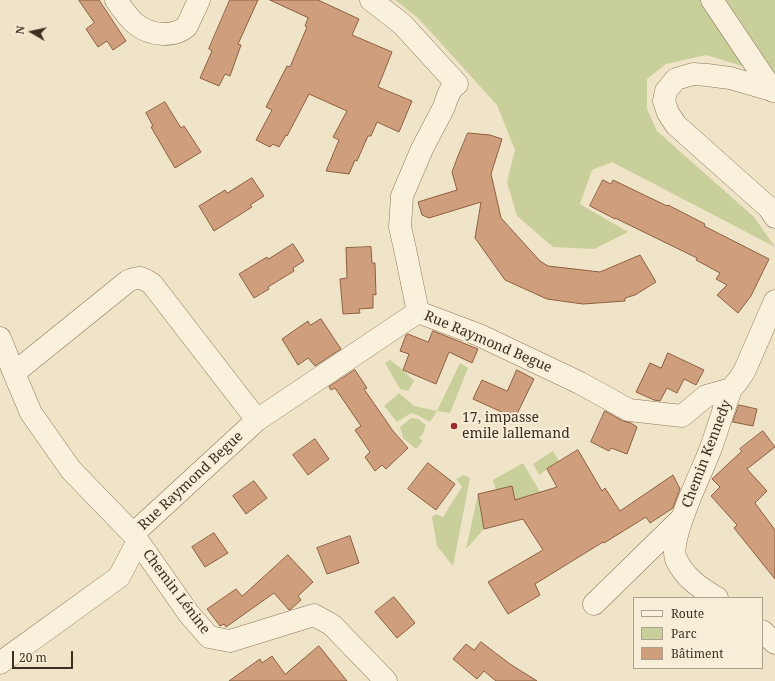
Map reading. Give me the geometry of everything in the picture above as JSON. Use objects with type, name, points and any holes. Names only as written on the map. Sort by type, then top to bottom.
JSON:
[{"type":"street","points":[[116,0],[136,24],[145,31],[156,34],[169,34],[184,29],[187,26],[199,0]]},
{"type":"street","points":[[371,0],[402,24],[457,84],[452,87],[444,107],[422,149],[402,196],[400,227],[418,312]]},
{"type":"street","points":[[712,0],[774,91]]},
{"type":"street","points":[[774,91],[730,78],[693,74],[676,79],[666,91],[664,101],[668,113],[676,125],[769,208],[775,217]]},
{"type":"street","points":[[14,373],[128,281],[142,278],[152,284],[257,420]]},
{"type":"street","points":[[731,389],[744,372],[775,301]]},
{"type":"street","name":"Rue Raymond Begue","points":[[0,663],[119,577],[136,537],[257,420],[418,312],[479,335],[580,383],[629,410],[682,416],[706,396],[731,389]]},
{"type":"street","name":"Chemin Lénine","points":[[0,338],[32,413],[71,470],[136,537],[189,614],[209,637],[230,641],[314,615],[332,625],[386,681]]},
{"type":"street","name":"Chemin Kennedy","points":[[715,597],[686,576],[675,558],[675,542],[682,518],[709,452],[731,389]]},
{"type":"street","name":"Chemin Kennedy","points":[[594,604],[682,518]]},
{"type":"street","points":[[763,632],[775,643]]},
{"type":"green space","points":[[395,0],[775,0],[775,76],[706,55],[666,64],[647,79],[647,109],[657,131],[754,217],[775,247],[612,162],[592,170],[580,204],[628,232],[594,249],[553,247],[517,216],[507,182],[515,150],[497,105],[418,18]]},
{"type":"green space","points":[[390,360],[414,381],[408,391],[400,389],[385,363]]},
{"type":"green space","points":[[460,363],[468,368],[450,413],[437,411]]},
{"type":"green space","points":[[399,393],[414,406],[437,411],[430,422],[411,413],[397,422],[384,406]]},
{"type":"green space","points":[[411,418],[418,419],[426,425],[423,434],[419,438],[423,441],[416,449],[403,438],[400,427]]},
{"type":"green space","points":[[553,451],[559,461],[539,475],[533,464]]},
{"type":"green space","points":[[523,463],[540,492],[515,500],[512,486],[496,490],[493,480]]},
{"type":"green space","points":[[464,475],[470,478],[453,566],[437,546],[432,517],[436,514],[443,517],[462,487],[456,479]]},
{"type":"green space","points":[[478,494],[484,529],[466,549]]},
{"type":"building","points":[[79,0],[99,0],[126,41],[113,50],[107,41],[98,47],[86,29],[94,23]]},
{"type":"building","points":[[230,0],[258,0],[238,44],[241,45],[230,76],[225,74],[219,86],[200,78],[212,51],[209,49]]},
{"type":"building","points":[[270,0],[318,0],[359,19],[352,35],[392,52],[378,87],[412,101],[399,132],[377,122],[371,136],[368,136],[357,161],[355,160],[349,174],[326,171],[339,140],[333,137],[347,111],[309,94],[287,136],[286,135],[279,147],[273,144],[270,147],[256,140],[272,110],[266,107],[287,66],[290,67],[307,27],[305,26],[308,18]]},
{"type":"building","points":[[165,102],[181,128],[184,126],[201,152],[175,168],[151,127],[153,126],[146,113]]},
{"type":"building","points":[[468,133],[490,135],[502,139],[491,174],[501,218],[540,261],[548,266],[600,272],[640,255],[656,282],[635,295],[625,298],[625,301],[583,304],[547,299],[505,280],[475,238],[481,202],[429,218],[422,215],[418,202],[457,190],[452,172]]},
{"type":"building","points":[[252,178],[264,196],[250,205],[252,207],[214,231],[199,206],[225,190],[227,193]]},
{"type":"building","points":[[603,180],[611,184],[613,180],[667,206],[668,205],[705,224],[704,226],[769,259],[751,296],[738,313],[717,295],[727,285],[716,279],[720,273],[696,260],[697,258],[590,206]]},
{"type":"building","points":[[293,244],[304,261],[293,268],[294,271],[268,287],[269,289],[254,298],[239,274],[267,257],[268,259]]},
{"type":"building","points":[[371,247],[372,263],[375,263],[376,295],[373,294],[373,308],[359,309],[360,313],[343,314],[340,279],[347,278],[346,248]]},
{"type":"building","points":[[321,319],[341,349],[315,366],[308,358],[298,365],[282,339],[308,321],[310,325]]},
{"type":"building","points":[[433,331],[478,349],[472,363],[449,352],[436,384],[403,370],[409,354],[400,351],[406,335],[408,334],[428,342]]},
{"type":"building","points":[[668,353],[704,370],[696,385],[684,379],[677,393],[667,388],[660,401],[636,392],[650,363],[661,368]]},
{"type":"building","points":[[355,370],[367,388],[364,389],[393,431],[408,448],[386,469],[382,465],[375,471],[365,457],[370,452],[355,430],[361,426],[335,388],[331,390],[329,387]]},
{"type":"building","points":[[517,370],[534,379],[515,418],[473,399],[482,380],[507,391]]},
{"type":"building","points":[[739,405],[757,409],[753,426],[733,422]]},
{"type":"building","points":[[605,411],[637,427],[627,454],[611,448],[609,451],[591,442]]},
{"type":"building","points":[[763,431],[775,447],[747,469],[767,491],[755,503],[775,530],[775,579],[734,528],[737,525],[711,496],[720,487],[712,479],[742,451],[740,449]]},
{"type":"building","points":[[315,439],[329,459],[308,475],[293,455]]},
{"type":"building","points":[[578,450],[602,491],[605,488],[620,511],[673,475],[680,489],[673,508],[650,523],[646,517],[535,584],[540,595],[508,614],[488,582],[543,550],[523,519],[484,529],[478,494],[512,486],[515,500],[557,487],[547,469]]},
{"type":"building","points":[[428,463],[455,484],[436,510],[408,489]]},
{"type":"building","points":[[254,481],[267,498],[246,514],[233,496]]},
{"type":"building","points":[[214,533],[228,553],[205,567],[192,547]]},
{"type":"building","points":[[350,536],[359,563],[327,574],[317,548]]},
{"type":"building","points":[[288,555],[313,582],[298,596],[301,600],[289,610],[274,593],[226,627],[224,624],[220,626],[207,609],[236,589],[242,596]]},
{"type":"building","points":[[394,597],[415,623],[397,638],[375,612]]},
{"type":"building","points":[[481,642],[510,664],[537,681],[496,681],[484,671],[477,679],[453,659],[466,644],[474,650]]},
{"type":"building","points":[[319,646],[347,681],[229,681],[260,659],[262,663],[272,656],[285,674]]},
{"type":"place","name":"17, impasse emile lallemand","points":[[454,426]]}]
